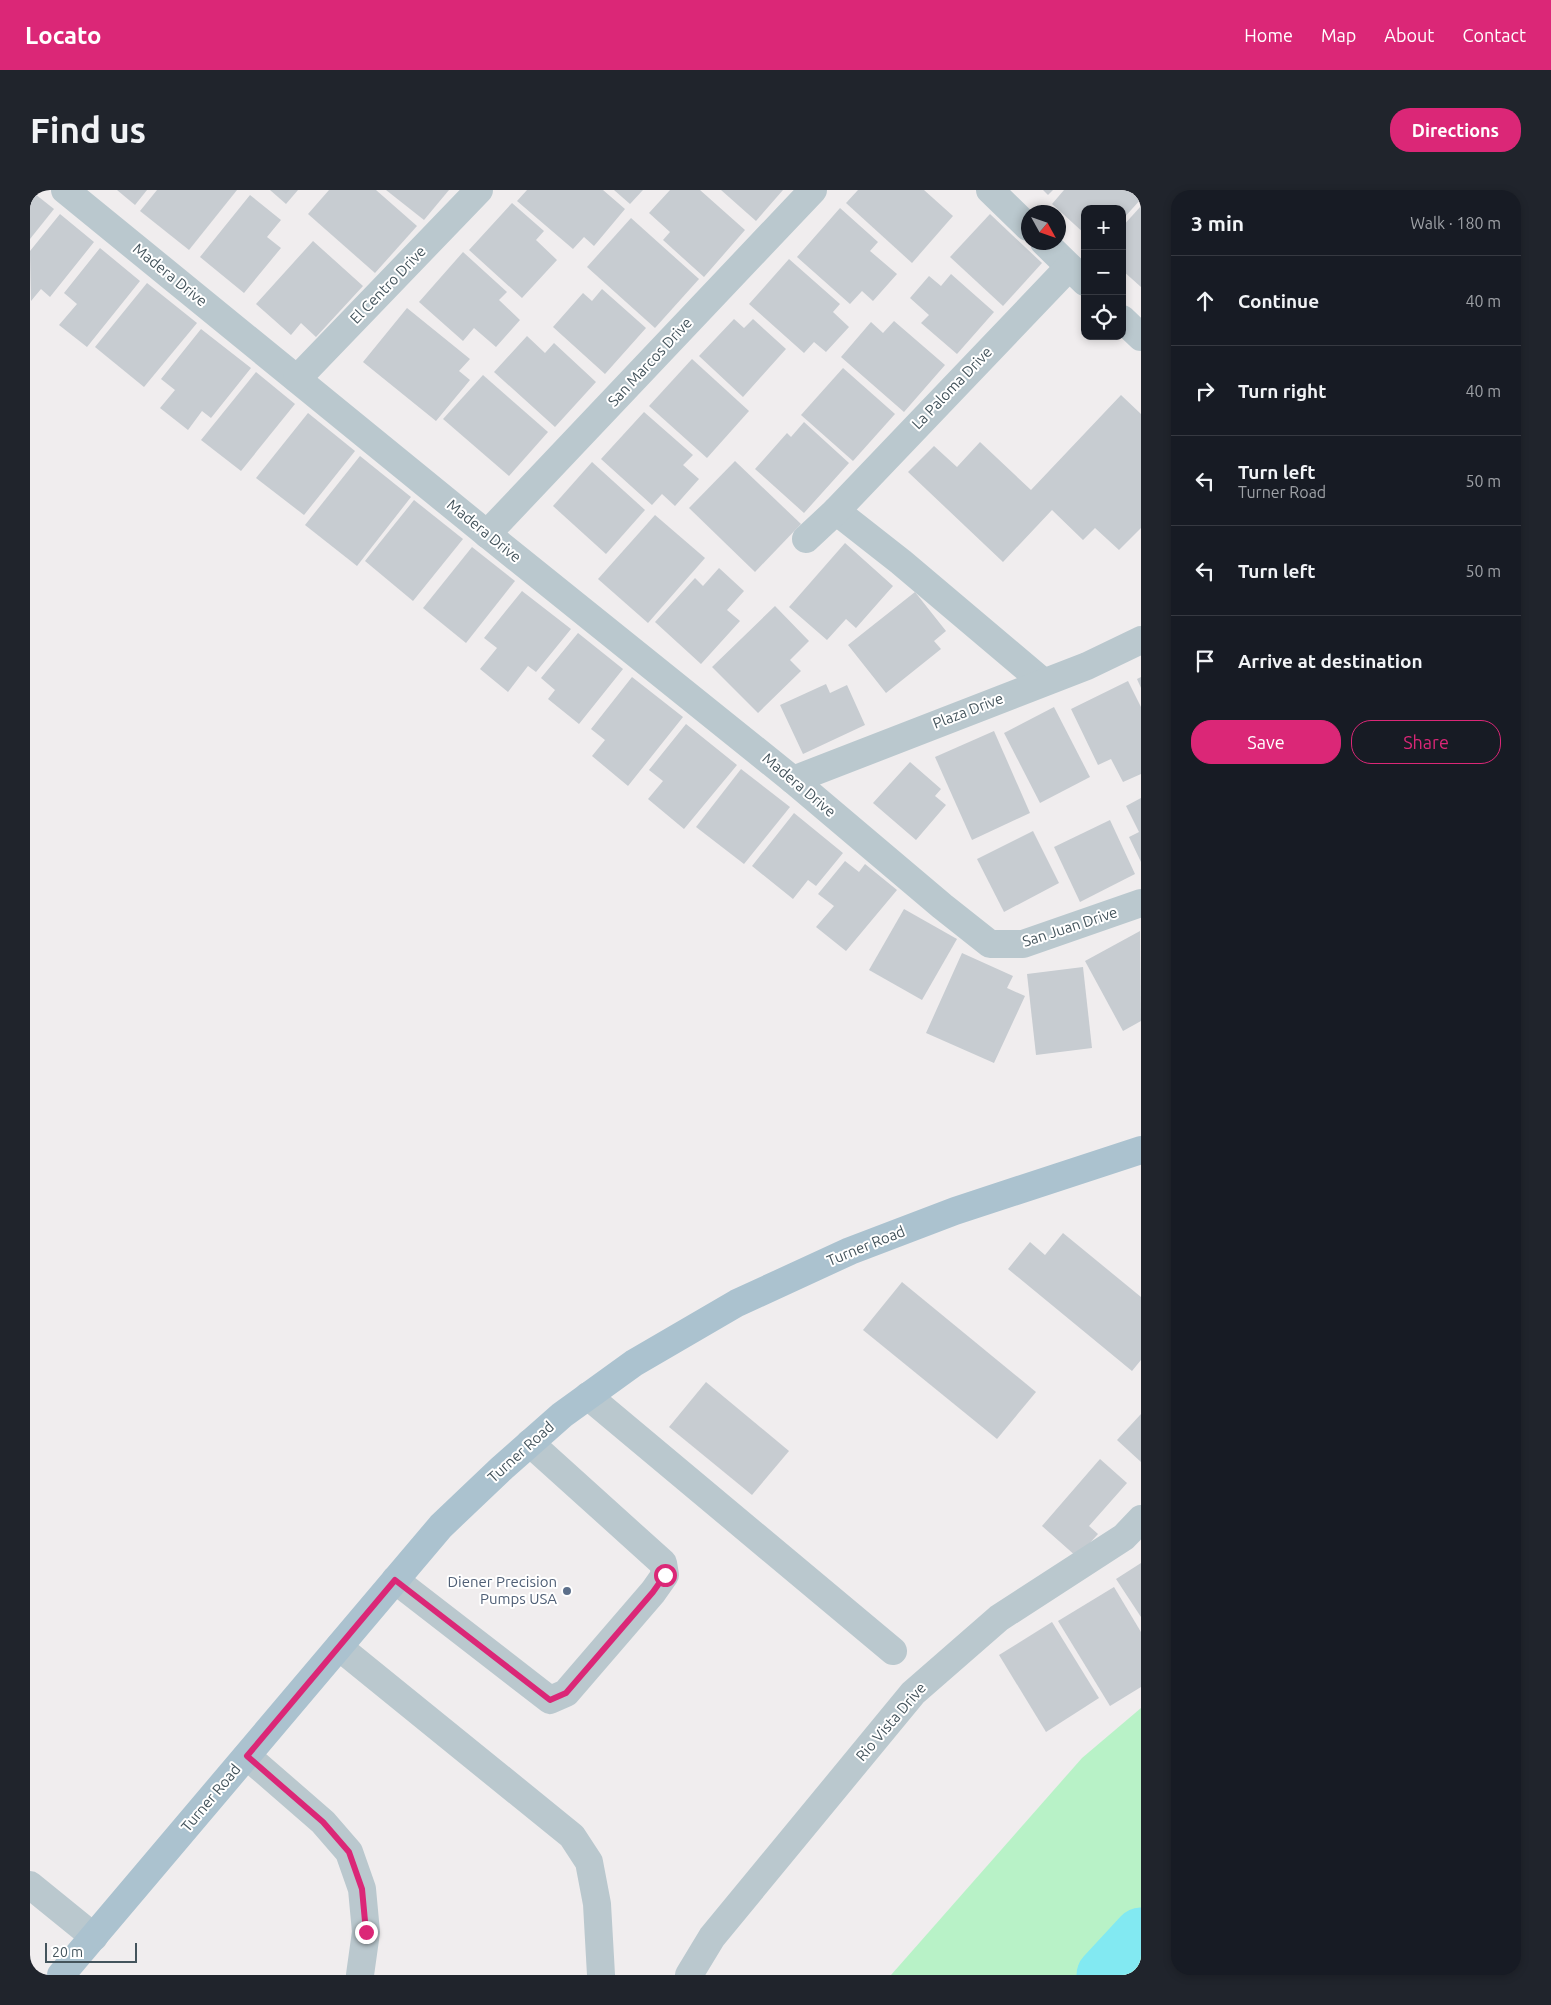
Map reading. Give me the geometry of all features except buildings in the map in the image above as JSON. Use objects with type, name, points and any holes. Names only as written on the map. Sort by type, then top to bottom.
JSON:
[{"type":"main road","name":"Turner Road","points":[[62,1975],[441,1526],[502,1468],[562,1415],[634,1364],[737,1303],[850,1251],[955,1211],[1141,1150]]},
{"type":"street","name":"Madera Drive","points":[[65,190],[487,534],[793,780],[903,872]]},
{"type":"street","name":"El Centro Drive","points":[[297,379],[479,190]]},
{"type":"street","name":"San Marcos Drive","points":[[487,534],[813,190]]},
{"type":"street","points":[[990,190],[1021,220]]},
{"type":"street","points":[[1052,250],[1077,274]]},
{"type":"street","name":"La Paloma Drive","points":[[806,539],[1077,274]]},
{"type":"street","points":[[1126,323],[1141,337]]},
{"type":"street","points":[[836,511],[901,562],[1043,682]]},
{"type":"street","name":"Plaza Drive","points":[[793,780],[1087,666],[1141,640]]},
{"type":"street","name":"San Juan Drive","points":[[903,872],[990,944],[1023,944],[1141,903]]},
{"type":"street","points":[[588,1396],[893,1651]]},
{"type":"street","points":[[395,1580],[550,1700],[566,1693],[653,1592],[665,1575],[663,1563],[530,1443]]},
{"type":"street","name":"Rio Vista Drive","points":[[689,1975],[712,1937],[913,1693],[999,1618],[1124,1537],[1141,1519]]},
{"type":"street","points":[[339,1647],[572,1836],[589,1862],[596,1904],[601,1975]]},
{"type":"street","points":[[247,1756],[323,1822],[349,1852],[362,1889],[366,1932],[360,1975]]},
{"type":"street","points":[[30,1885],[94,1937]]},
{"type":"green space","points":[[1141,1708],[1141,1975],[891,1975],[1082,1758]]},
{"type":"waterway","points":[[1104,1975],[1141,1935]]},
{"type":"place","name":"Diener Precision Pumps USA","points":[[567,1591]]},
{"type":"route","points":[[366,1932],[362,1889],[349,1852],[323,1822],[247,1756],[395,1580],[550,1700],[566,1693],[653,1592],[665,1575]]}]
